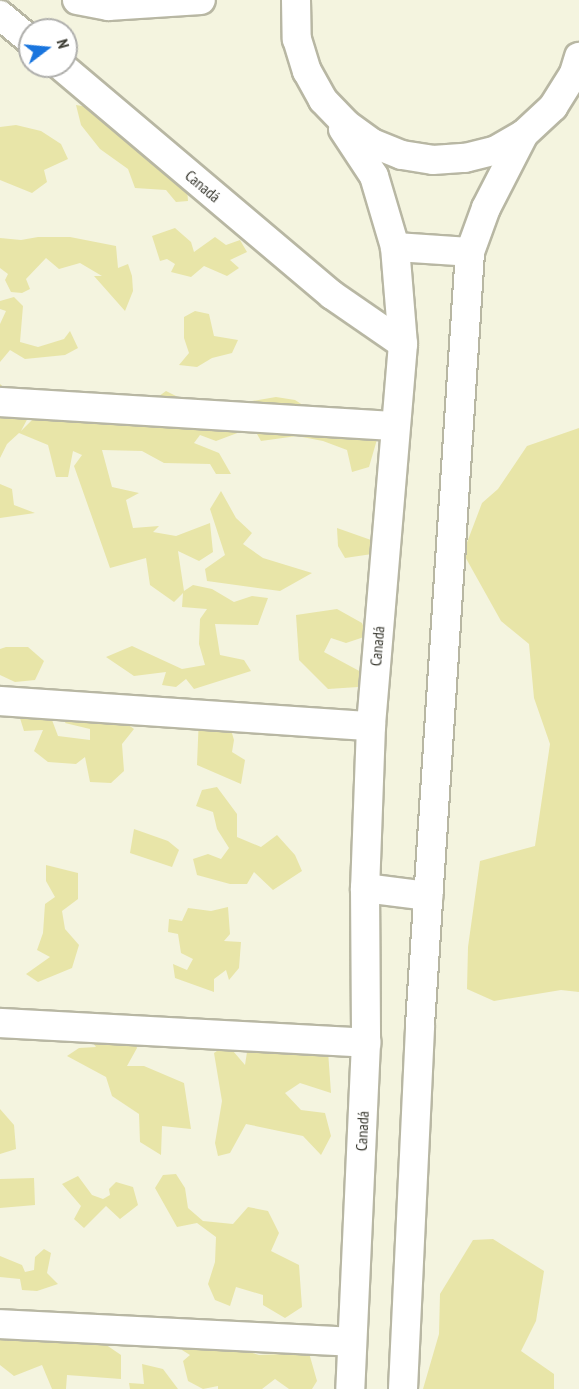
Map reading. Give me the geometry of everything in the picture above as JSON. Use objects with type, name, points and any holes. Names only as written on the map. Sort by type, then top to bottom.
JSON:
[{"type":"street","points":[[78,0],[108,6],[201,0]]},
{"type":"street","points":[[296,0],[297,39],[307,71],[323,100],[374,176],[395,247],[403,344]]},
{"type":"street","points":[[0,15],[18,30]]},
{"type":"street","points":[[323,100],[346,124],[372,143],[412,157],[465,158],[496,150],[524,134],[553,107],[574,73],[579,57]]},
{"type":"street","name":"Canadá","points":[[74,78],[332,295],[403,344],[371,726],[365,888],[366,1043],[350,1389]]},
{"type":"street","points":[[403,1389],[428,896],[470,252],[486,208],[524,134]]},
{"type":"street","points":[[395,247],[470,252]]},
{"type":"street","points":[[0,402],[395,426]]},
{"type":"street","points":[[0,700],[371,726]]},
{"type":"street","points":[[365,888],[428,896]]},
{"type":"street","points":[[0,1023],[366,1043]]},
{"type":"street","points":[[0,1324],[352,1342]]},
{"type":"shaded area","points":[[76,105],[94,108],[186,174],[188,201],[176,202],[166,190],[135,188],[128,169],[100,149],[81,125]]},
{"type":"shaded area","points":[[16,125],[41,131],[61,144],[68,159],[44,170],[47,182],[32,193],[0,180],[0,127]]},
{"type":"shaded area","points":[[175,228],[191,242],[194,252],[215,237],[226,245],[240,240],[247,252],[230,260],[239,268],[227,276],[204,266],[191,277],[171,272],[175,264],[167,259],[160,261],[152,236]]},
{"type":"shaded area","points":[[38,237],[70,237],[116,246],[118,268],[128,264],[132,276],[133,291],[125,311],[94,276],[102,276],[80,263],[59,269],[46,258],[26,279],[30,289],[22,293],[11,292],[5,280],[8,274],[0,268],[0,238],[21,240]]},
{"type":"shaded area","points":[[14,297],[23,306],[20,342],[38,347],[64,339],[70,331],[78,348],[65,355],[25,359],[10,350],[0,362],[0,324],[6,311],[0,309],[0,301]]},
{"type":"shaded area","points":[[195,311],[209,314],[214,336],[238,340],[232,353],[212,358],[197,367],[179,365],[189,353],[184,338],[184,317]]},
{"type":"shaded area","points":[[0,384],[31,412],[21,431],[35,417],[60,421],[51,404],[151,402],[166,391],[192,404],[223,401],[240,432],[216,441],[200,435],[194,443],[219,453],[231,474],[216,474],[210,464],[164,463],[142,451],[102,450],[112,487],[139,493],[126,500],[133,528],[159,526],[153,532],[176,536],[210,523],[213,552],[199,561],[178,551],[184,591],[193,585],[212,589],[234,602],[252,596],[268,598],[258,625],[215,624],[220,655],[244,660],[251,671],[194,689],[186,679],[176,687],[162,685],[166,672],[134,676],[106,657],[132,646],[182,669],[205,665],[199,644],[200,619],[207,609],[182,607],[183,593],[174,602],[150,585],[146,558],[110,568],[74,466],[82,455],[73,451],[68,477],[56,477],[48,445],[19,433],[7,444],[0,458]]},
{"type":"shaded area","points":[[276,397],[295,400],[326,420],[378,436],[369,467],[352,472],[347,450],[323,441],[297,436],[261,441],[246,415],[252,401]]},
{"type":"shaded area","points":[[579,428],[579,992],[561,990],[494,1001],[467,989],[468,947],[480,861],[535,846],[550,744],[534,698],[529,644],[501,621],[463,553],[482,503],[498,489],[527,446]]},
{"type":"shaded area","points":[[0,484],[12,489],[14,505],[35,513],[0,518]]},
{"type":"shaded area","points":[[221,491],[236,518],[252,533],[243,544],[263,558],[312,573],[280,591],[207,581],[205,569],[225,555],[210,509]]},
{"type":"shaded area","points":[[337,528],[371,540],[372,554],[345,558],[338,546]]},
{"type":"shaded area","points":[[337,609],[362,623],[367,636],[346,643],[331,638],[324,652],[363,673],[358,687],[328,689],[299,660],[296,615]]},
{"type":"shaded area","points":[[28,647],[44,661],[35,680],[15,682],[0,675],[0,649]]},
{"type":"shaded area","points":[[75,703],[100,705],[134,729],[122,744],[124,771],[111,783],[90,782],[85,757],[76,764],[48,762],[34,751],[43,730],[24,731],[19,715],[31,709],[52,720],[58,736],[90,740],[90,729],[65,723]]},
{"type":"shaded area","points":[[226,713],[234,740],[232,752],[245,760],[241,784],[197,765],[199,716]]},
{"type":"shaded area","points":[[217,787],[237,814],[237,837],[261,847],[277,835],[295,855],[302,871],[273,890],[254,872],[247,884],[230,884],[197,875],[193,859],[208,854],[221,859],[229,848],[217,829],[213,812],[196,806],[202,790]]},
{"type":"shaded area","points":[[134,829],[168,841],[179,850],[172,867],[130,853]]},
{"type":"shaded area","points":[[46,865],[78,873],[78,899],[62,911],[65,929],[79,945],[72,968],[38,982],[26,974],[50,957],[37,950],[43,933],[45,904],[55,897],[46,881]]},
{"type":"shaded area","points":[[228,907],[230,934],[224,941],[241,942],[239,968],[229,980],[226,970],[214,979],[214,992],[175,978],[173,964],[187,970],[193,959],[181,953],[178,934],[168,932],[169,919],[182,921],[188,908],[211,911]]},
{"type":"shaded area","points":[[81,1027],[132,1031],[137,1048],[127,1066],[144,1066],[184,1083],[191,1129],[162,1126],[161,1155],[140,1142],[139,1114],[112,1096],[106,1077],[67,1056],[79,1048],[96,1047]]},
{"type":"shaded area","points":[[261,1040],[328,1051],[331,1093],[300,1083],[285,1093],[301,1110],[325,1113],[331,1136],[321,1155],[303,1136],[246,1124],[230,1153],[218,1156],[215,1143],[222,1101],[214,1053],[227,1044],[245,1065],[247,1052]]},
{"type":"shaded area","points":[[0,1109],[14,1125],[16,1149],[0,1154]]},
{"type":"shaded area","points":[[176,1174],[185,1188],[188,1208],[203,1221],[233,1224],[248,1207],[268,1211],[279,1233],[271,1251],[299,1265],[302,1307],[285,1318],[263,1305],[263,1295],[236,1287],[230,1306],[215,1300],[208,1284],[215,1262],[216,1237],[197,1223],[177,1227],[155,1188],[163,1175]]},
{"type":"shaded area","points":[[78,1176],[92,1195],[103,1199],[110,1195],[109,1189],[116,1182],[133,1187],[138,1205],[120,1219],[106,1206],[84,1228],[74,1219],[81,1206],[62,1184]]},
{"type":"shaded area","points":[[34,1178],[35,1205],[0,1208],[0,1179]]},
{"type":"shaded area","points":[[493,1239],[544,1271],[536,1321],[521,1351],[554,1374],[554,1389],[423,1389],[439,1334],[440,1294],[473,1240]]},
{"type":"shaded area","points":[[44,1249],[51,1253],[47,1273],[58,1284],[37,1291],[22,1290],[20,1279],[0,1277],[0,1256],[22,1265],[25,1272],[34,1270],[35,1257]]},
{"type":"shaded area","points":[[0,1333],[99,1340],[121,1355],[121,1379],[67,1375],[66,1389],[52,1389],[42,1365],[14,1376],[0,1365]]},
{"type":"shaded area","points":[[190,1334],[259,1355],[309,1353],[317,1381],[312,1389],[289,1389],[275,1379],[262,1389],[218,1389],[218,1386],[203,1389],[188,1381],[183,1361],[190,1355],[182,1350]]},
{"type":"shaded area","points":[[142,1364],[163,1369],[178,1389],[130,1389],[129,1383],[144,1384]]}]
